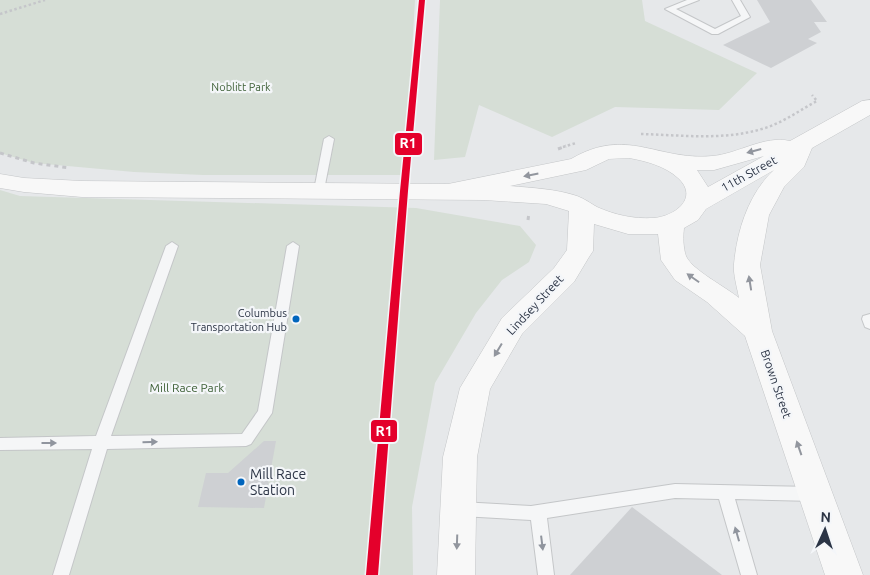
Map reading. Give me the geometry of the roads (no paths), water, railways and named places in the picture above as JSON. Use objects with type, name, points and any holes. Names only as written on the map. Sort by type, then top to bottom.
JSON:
[{"type":"main road","name":"11th Street","points":[[672,224],[688,216],[696,204],[870,106]]},
{"type":"main road","name":"11th Street","points":[[671,162],[714,163],[758,150],[802,145]]},
{"type":"main road","points":[[758,331],[747,265],[756,215],[774,183],[796,162],[802,145]]},
{"type":"main road","points":[[449,191],[578,154],[595,155],[620,150],[646,153],[671,162],[688,174],[697,189],[696,204]]},
{"type":"main road","points":[[578,154],[572,178],[579,207],[580,251]]},
{"type":"main road","points":[[0,180],[24,185],[82,189],[449,191],[530,195],[579,207],[607,221],[640,228],[672,224]]},
{"type":"main road","points":[[449,191],[530,206],[555,215],[568,225],[575,236],[580,251]]},
{"type":"main road","name":"Brown Street","points":[[672,224],[670,242],[674,260],[685,272],[717,295],[758,331],[844,575]]},
{"type":"main road","name":"Lindsey Street","points":[[456,575],[460,457],[475,388],[512,326],[564,274],[580,251]]},
{"type":"lane","points":[[695,0],[669,10],[715,32],[746,17],[736,0]]},
{"type":"lane","points":[[319,190],[329,139]]},
{"type":"lane","points":[[61,575],[101,443],[172,246]]},
{"type":"lane","points":[[0,444],[246,440],[265,413],[293,246]]},
{"type":"lane","points":[[870,319],[868,319],[870,324]]},
{"type":"lane","points":[[458,509],[531,513],[675,492],[815,494]]},
{"type":"lane","points":[[725,492],[749,575]]},
{"type":"lane","points":[[538,512],[546,575]]},
{"type":"place","name":"Columbus Transportation Hub","points":[[296,319]]},
{"type":"place","name":"Mill Race Station","points":[[241,482]]},
{"type":"park label","name":"Noblitt Park","points":[[241,87]]},
{"type":"park label","name":"Mill Race Park","points":[[187,388]]}]
